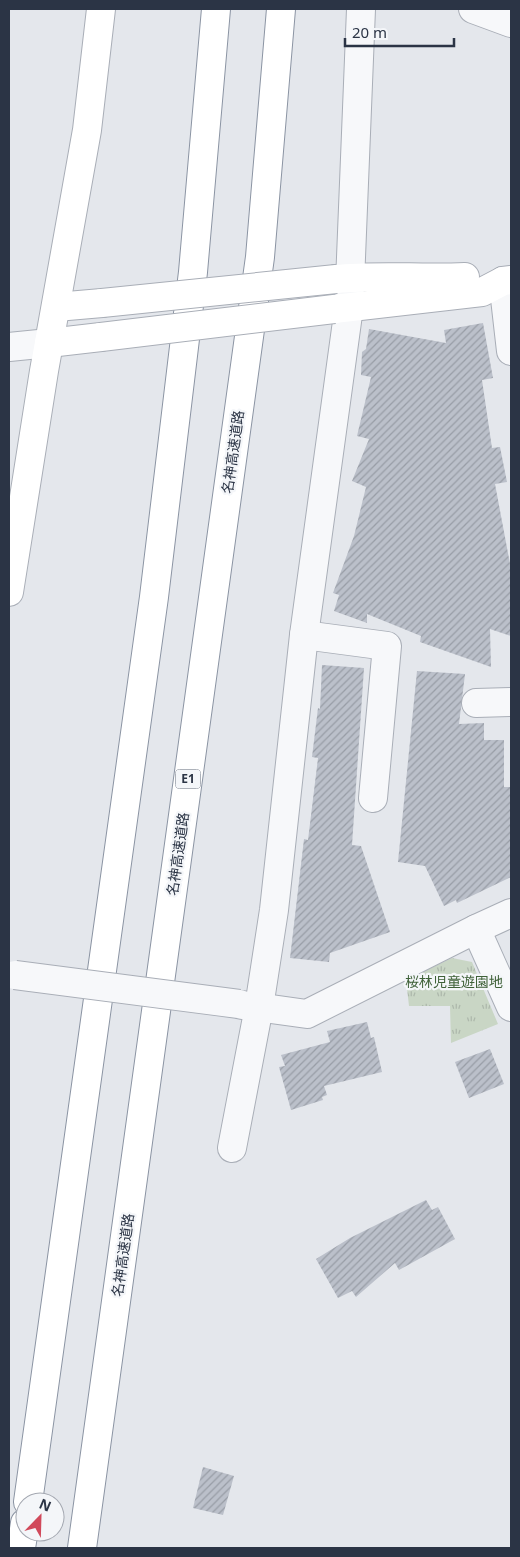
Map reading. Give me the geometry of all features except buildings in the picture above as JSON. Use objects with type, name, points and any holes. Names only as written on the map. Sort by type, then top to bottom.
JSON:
[{"type":"main road","points":[[9,592],[49,343],[87,130],[101,9]]},
{"type":"main road","points":[[29,1492],[154,597],[193,272],[216,9]]},
{"type":"main road","name":"名神高速道路","points":[[82,1548],[260,257],[281,9]]},
{"type":"main road","points":[[56,307],[343,278],[432,279],[483,276],[507,281]]},
{"type":"main road","points":[[49,343],[482,292],[507,281]]},
{"type":"street","points":[[232,1148],[249,1006],[274,910],[341,308],[361,9]]},
{"type":"street","points":[[473,9],[511,22]]},
{"type":"street","points":[[507,281],[511,351]]},
{"type":"street","points":[[9,347],[49,343]]},
{"type":"street","points":[[304,635],[388,646],[373,798]]},
{"type":"street","points":[[476,703],[511,702]]},
{"type":"street","points":[[12,975],[307,1014],[511,913]]},
{"type":"street","points":[[476,929],[511,1007]]},
{"type":"green space","name":"桜林児童遊園地","points":[[452,958],[472,962],[498,1024],[451,1043],[450,1006],[409,1006],[406,980]]}]
